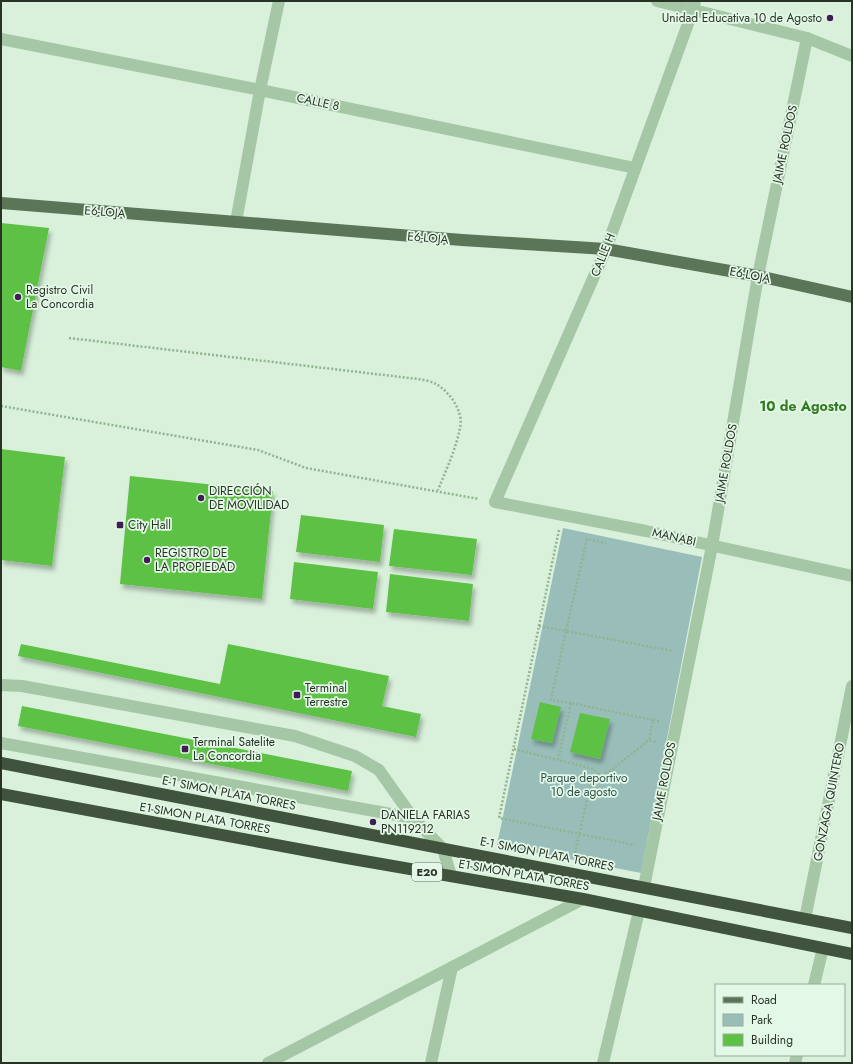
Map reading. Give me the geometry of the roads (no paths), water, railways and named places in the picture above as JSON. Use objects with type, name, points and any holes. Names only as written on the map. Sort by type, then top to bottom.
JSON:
[{"type":"highway","name":"E-1 SIMON PLATA TORRES","points":[[1,763],[852,928]]},
{"type":"highway","name":"E1-SIMON PLATA TORRES","points":[[1,794],[583,899],[852,954]]},
{"type":"main road","name":"E6-LOJA","points":[[1,203],[462,240],[606,249],[758,276],[852,297]]},
{"type":"street","points":[[236,222],[260,90],[279,1]]},
{"type":"street","points":[[657,1],[694,6],[807,38],[852,56]]},
{"type":"street","name":"CALLE H","points":[[495,502],[606,249],[694,6]]},
{"type":"street","name":"JAIME ROLDOS","points":[[644,887],[671,744],[712,546],[758,276],[807,38]]},
{"type":"street","name":"CALLE 8","points":[[1,39],[260,90],[635,168]]},
{"type":"street","name":"MANABI","points":[[495,502],[852,576]]},
{"type":"street","points":[[1,685],[30,687],[295,736],[355,756],[379,770],[413,818],[443,849],[451,876]]},
{"type":"street","name":"GONZAGA QUINTERO","points":[[805,919],[852,686]]},
{"type":"street","points":[[1,743],[413,818]]},
{"type":"street","points":[[268,1063],[583,899]]},
{"type":"street","points":[[603,1063],[639,911]]},
{"type":"street","points":[[814,984],[823,948]]},
{"type":"street","points":[[431,1063],[452,967]]},
{"type":"place","name":"Unidad Educativa 10 de Agosto","points":[[830,18]]},
{"type":"place","name":"Registro Civil La Concordia","points":[[18,297]]},
{"type":"place","name":"DIRECCIÓN DE MOVILIDAD","points":[[201,498]]},
{"type":"place","name":"City Hall","points":[[120,525]]},
{"type":"place","name":"REGISTRO DE LA PROPIEDAD","points":[[147,560]]},
{"type":"place","name":"Terminal Terrestre","points":[[297,695]]},
{"type":"place","name":"Terminal Satelite La Concordia","points":[[185,749]]},
{"type":"place","name":"DANIELA FARIAS PN119212","points":[[373,822]]},
{"type":"district","name":"10 de Agosto","points":[[803,406]]},
{"type":"park label","name":"Parque deportivo 10 de agosto","points":[[584,785]]}]
